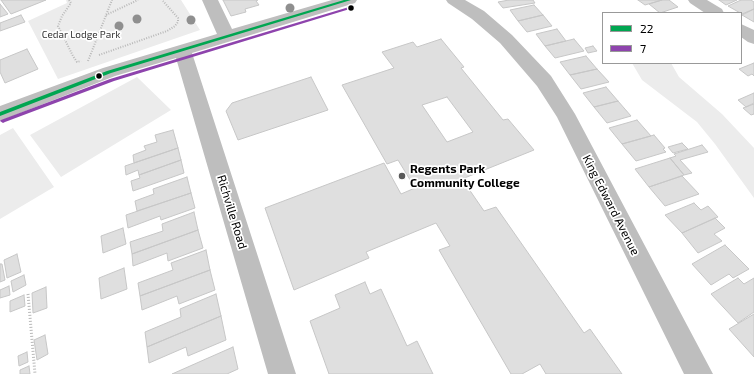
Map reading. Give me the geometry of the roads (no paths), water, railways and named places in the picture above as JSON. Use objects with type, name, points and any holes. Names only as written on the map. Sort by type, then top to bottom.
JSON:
[{"type":"street","points":[[210,0],[227,36]]},
{"type":"street","points":[[0,114],[109,72],[330,3],[349,0]]},
{"type":"street","name":"King Edward Avenue","points":[[454,0],[478,15],[506,39],[544,81],[565,114],[699,374]]},
{"type":"street","points":[[696,0],[714,12]]},
{"type":"street","points":[[742,30],[754,38]]},
{"type":"street","name":"Richville Road","points":[[182,50],[282,374]]},
{"type":"place","name":"Regents Park Community College","points":[[402,176]]},
{"type":"park label","name":"Cedar Lodge Park","points":[[81,35]]}]
